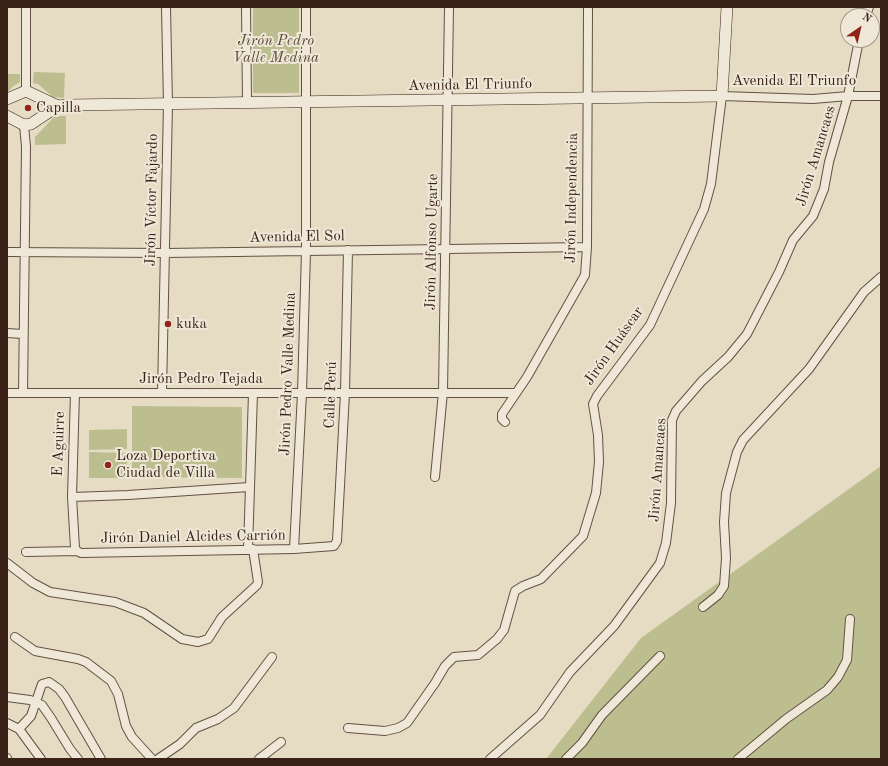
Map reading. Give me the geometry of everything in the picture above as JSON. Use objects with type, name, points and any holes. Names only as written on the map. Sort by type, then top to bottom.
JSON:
[{"type":"street","points":[[7,99],[26,91],[26,7]]},
{"type":"street","name":"Jirón Víctor Fajardo","points":[[162,393],[168,104],[166,7]]},
{"type":"street","points":[[246,7],[247,102]]},
{"type":"street","name":"Jirón Pedro Valle Medina","points":[[294,549],[302,393],[306,251],[306,7]]},
{"type":"street","name":"Jirón Alfonso Ugarte","points":[[435,477],[443,392],[449,7]]},
{"type":"street","name":"Jirón Independencia","points":[[505,422],[502,419],[502,414],[516,393],[585,275],[588,247],[588,7]]},
{"type":"street","name":"Jirón Huáscar","points":[[348,728],[385,731],[398,728],[407,723],[435,683],[444,666],[454,657],[478,655],[497,639],[504,630],[515,592],[523,586],[541,579],[583,536],[596,493],[598,435],[593,404],[597,396],[650,324],[704,209],[710,184],[722,96],[727,7]]},
{"type":"street","name":"Jirón Amancaes","points":[[490,759],[540,715],[570,672],[614,626],[660,563],[666,543],[672,503],[672,420],[676,411],[702,381],[728,357],[747,334],[779,272],[793,240],[813,216],[824,189],[829,162],[848,96],[857,48]]},
{"type":"street","name":"Avenida El Triunfo","points":[[26,91],[58,106],[306,101],[722,96],[813,99],[848,96],[881,96]]},
{"type":"street","points":[[7,116],[24,125],[38,121],[58,106]]},
{"type":"street","points":[[23,393],[26,147],[24,125]]},
{"type":"street","name":"Avenida El Sol","points":[[7,252],[165,253],[588,247]]},
{"type":"street","name":"Calle Perú","points":[[337,541],[345,393],[348,250]]},
{"type":"street","points":[[703,607],[718,596],[724,586],[726,558],[724,522],[726,493],[732,465],[743,440],[809,369],[864,292],[881,277]]},
{"type":"street","points":[[7,333],[23,334]]},
{"type":"street","points":[[443,392],[516,393]]},
{"type":"street","name":"Jirón Pedro Tejada","points":[[7,393],[443,392]]},
{"type":"street","name":"E Aguirre","points":[[75,393],[72,497],[75,548],[77,551]]},
{"type":"street","points":[[7,562],[33,584],[50,592],[115,602],[144,613],[182,639],[198,642],[208,639],[222,617],[257,585],[251,550],[249,488],[253,393]]},
{"type":"street","points":[[72,497],[128,496],[249,488]]},
{"type":"street","name":"Jirón Daniel Alcides Carrión","points":[[26,552],[77,551],[80,553],[294,549],[334,546],[337,541]]},
{"type":"street","points":[[738,759],[786,719],[827,690],[838,677],[846,660],[850,619]]},
{"type":"street","points":[[15,638],[35,651],[78,659],[86,662],[111,681],[118,694],[126,726],[132,737],[152,759]]},
{"type":"street","points":[[566,759],[582,743],[602,715],[660,656]]},
{"type":"street","points":[[158,759],[180,744],[196,728],[218,720],[234,708],[272,657]]},
{"type":"street","points":[[19,729],[31,716],[42,684],[45,682],[54,684],[59,689],[98,751],[101,759]]},
{"type":"street","points":[[7,697],[36,702],[42,705],[78,759]]},
{"type":"street","points":[[7,723],[19,729],[41,759]]},
{"type":"street","points":[[259,759],[281,742]]},
{"type":"green space","name":"Jirón Pedro Valle Medina","points":[[253,7],[299,7],[299,93],[253,93]]},
{"type":"green space","points":[[34,72],[65,73],[64,98],[53,97],[38,84],[33,83]]},
{"type":"green space","points":[[7,74],[20,74],[20,82],[12,87],[7,93]]},
{"type":"green space","points":[[55,116],[66,116],[66,144],[35,145],[35,137]]},
{"type":"green space","points":[[132,406],[242,407],[242,478],[132,477]]},
{"type":"green space","points":[[127,429],[127,449],[89,450],[89,430]]},
{"type":"green space","name":"Loza Deportiva Ciudad de Villa","points":[[89,452],[127,453],[127,478],[89,478]]},
{"type":"green space","points":[[881,466],[881,759],[546,759],[641,638]]},
{"type":"place","name":"Capilla","points":[[28,108]]},
{"type":"place","name":"kuka","points":[[168,324]]},
{"type":"place","name":"Loza Deportiva Ciudad de Villa","points":[[108,465]]}]
